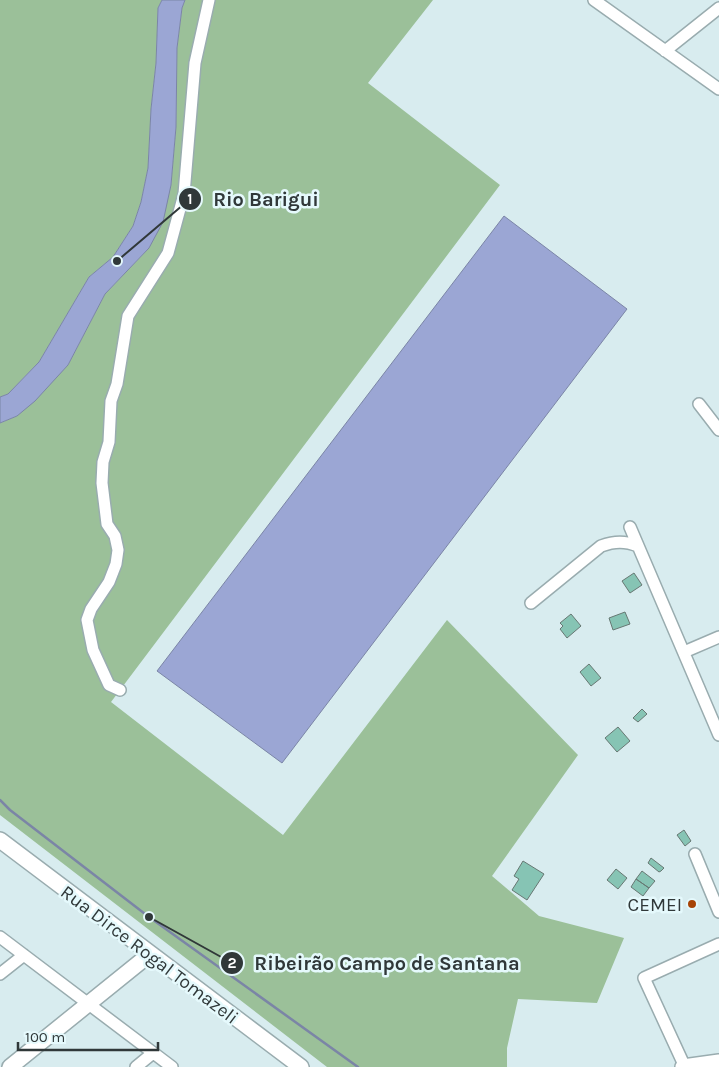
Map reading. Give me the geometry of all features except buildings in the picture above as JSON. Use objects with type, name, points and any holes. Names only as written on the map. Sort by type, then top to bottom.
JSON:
[{"type":"street","points":[[120,690],[109,685],[102,673],[93,650],[87,620],[91,609],[109,582],[116,564],[118,550],[116,536],[108,524],[102,483],[103,462],[109,442],[110,407],[117,384],[128,316],[168,253],[184,194],[196,63],[210,0]]},
{"type":"street","points":[[594,0],[719,89]]},
{"type":"street","points":[[665,51],[719,8]]},
{"type":"street","points":[[699,404],[719,430]]},
{"type":"street","points":[[630,527],[684,652],[716,720],[719,735]]},
{"type":"street","points":[[531,603],[601,546],[611,542],[627,542],[638,546]]},
{"type":"street","points":[[684,652],[719,637]]},
{"type":"street","name":"Rua Dirce Rogal Tomazeli","points":[[0,840],[300,1067]]},
{"type":"street","points":[[695,854],[719,912]]},
{"type":"street","points":[[0,937],[172,1067]]},
{"type":"street","points":[[719,944],[644,978],[684,1067],[719,1062]]},
{"type":"street","points":[[10,1067],[150,954]]},
{"type":"street","points":[[0,974],[24,955]]},
{"type":"street","points":[[136,1067],[153,1053]]},
{"type":"green space","points":[[0,0],[162,0],[158,8],[148,168],[141,202],[133,226],[113,257],[89,277],[39,362],[8,394],[0,397]]},
{"type":"green space","points":[[185,0],[433,0],[368,83],[500,185],[111,702],[283,835],[447,620],[578,755],[492,876],[539,916],[624,938],[597,1003],[518,999],[507,1048],[507,1067],[327,1067],[0,815],[0,423],[17,416],[68,365],[105,294],[149,248],[171,185],[176,127],[177,48],[182,8]]},
{"type":"water","points":[[162,0],[185,0],[182,8],[177,48],[176,127],[171,185],[163,222],[149,248],[105,294],[68,365],[35,401],[17,416],[0,423],[0,397],[8,394],[39,362],[89,277],[113,257],[133,226],[141,202],[148,168],[158,8]]},
{"type":"water","points":[[504,216],[627,309],[282,763],[157,671]]},
{"type":"waterway","points":[[0,800],[10,810],[149,917],[358,1067]]},
{"type":"place","name":"Rio Barigui","points":[[117,261]]},
{"type":"place","name":"CEMEI","points":[[692,904]]},
{"type":"place","name":"Ribeirão Campo de Santana","points":[[149,917]]}]
